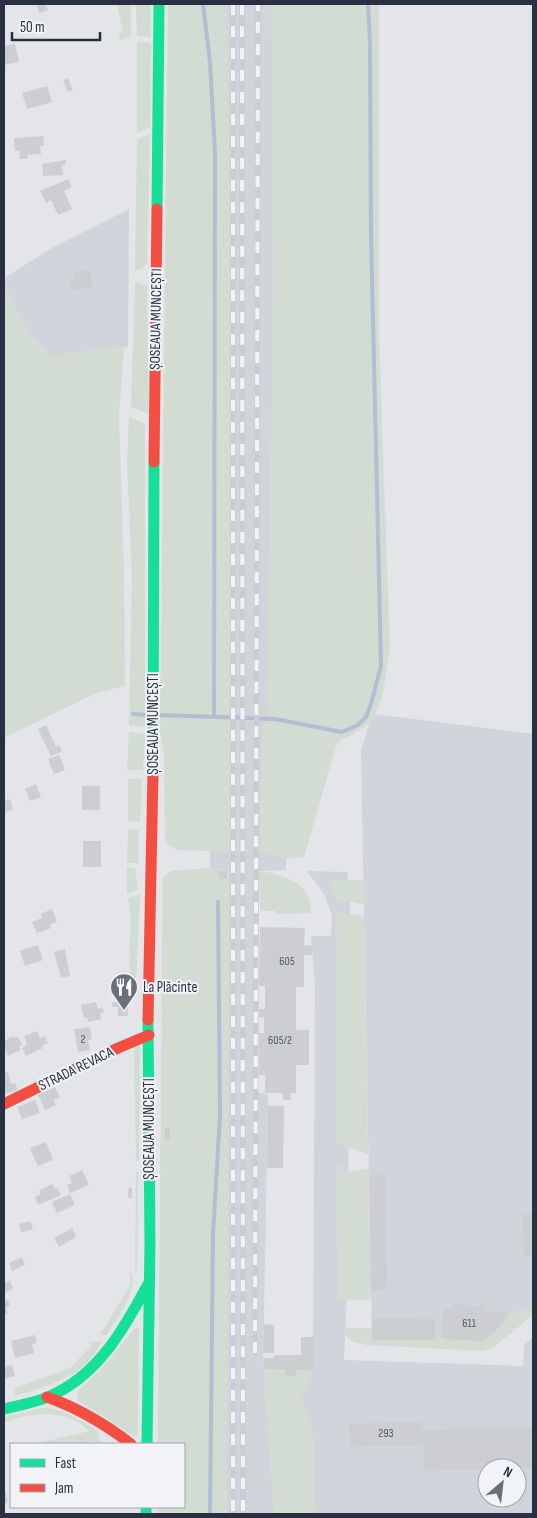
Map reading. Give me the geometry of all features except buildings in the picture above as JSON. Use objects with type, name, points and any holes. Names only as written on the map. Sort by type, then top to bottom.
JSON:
[{"type":"main road","name":"ȘOSEAUA MUNCEȘTI","points":[[147,1443],[149,1281],[148,988],[154,705],[153,552],[159,4]]},
{"type":"main road","name":"STRADA REVACA","points":[[4,1104],[118,1048],[149,1035]]},
{"type":"main road","points":[[4,1409],[47,1397],[80,1380],[94,1368],[128,1322],[149,1281]]},
{"type":"main road","points":[[47,1397],[82,1410],[101,1421],[130,1443]]},
{"type":"shaded area","points":[[117,4],[131,4],[131,36],[120,40],[119,34],[123,32]]},
{"type":"shaded area","points":[[136,4],[150,4],[151,37],[137,36]]},
{"type":"shaded area","points":[[168,4],[227,4],[230,215],[230,852],[177,850],[168,844],[165,839],[164,752],[160,731]]},
{"type":"shaded area","points":[[206,4],[288,4],[286,870],[259,871],[258,1093],[268,1094],[263,1369],[286,1370],[286,1375],[296,1375],[296,1370],[313,1370],[315,987],[311,936],[331,936],[332,916],[324,894],[307,871],[347,872],[350,895],[348,1274],[344,1360],[523,1366],[524,1345],[533,1337],[533,1514],[157,1514],[157,1508],[185,1508],[185,1443],[158,1443],[163,877],[172,871],[210,868],[212,625]]},
{"type":"shaded area","points":[[271,4],[379,4],[379,339],[390,650],[384,688],[375,715],[363,728],[337,743],[304,857],[286,859],[259,852],[262,724],[267,723],[273,280]]},
{"type":"shaded area","points":[[137,43],[151,44],[150,127],[137,133]]},
{"type":"shaded area","points":[[150,134],[147,263],[142,269],[135,271],[137,140]]},
{"type":"shaded area","points":[[129,209],[128,347],[50,355],[35,340],[22,322],[4,284],[4,278],[50,249]]},
{"type":"shaded area","points":[[135,282],[147,286],[149,414],[131,407]]},
{"type":"shaded area","points":[[4,284],[23,322],[50,355],[124,347],[119,417],[124,573],[125,686],[96,693],[4,738]]},
{"type":"shaded area","points":[[129,416],[145,424],[145,727],[129,725],[132,574],[127,463]]},
{"type":"shaded area","points":[[375,714],[533,734],[533,1309],[509,1313],[498,1329],[482,1341],[442,1339],[372,1340],[361,751],[370,722]]},
{"type":"shaded area","points":[[129,732],[145,734],[143,770],[127,770]]},
{"type":"shaded area","points":[[128,779],[142,779],[140,821],[128,822]]},
{"type":"shaded area","points":[[128,829],[139,830],[138,863],[127,863]]},
{"type":"shaded area","points":[[127,867],[135,868],[138,890],[127,893]]},
{"type":"shaded area","points":[[210,868],[229,870],[227,1514],[157,1514],[157,1508],[185,1508],[185,1443],[158,1443],[163,877],[172,871]]},
{"type":"shaded area","points":[[259,871],[287,878],[302,887],[307,894],[311,913],[276,914],[276,911],[260,911]]},
{"type":"shaded area","points":[[330,880],[363,880],[364,905],[336,899]]},
{"type":"shaded area","points":[[140,894],[136,985],[132,985],[129,963],[131,919],[128,898]]},
{"type":"shaded area","points":[[337,912],[364,916],[368,1154],[336,1143]]},
{"type":"shaded area","points":[[140,1045],[139,1161],[136,1161],[134,1047]]},
{"type":"shaded area","points":[[336,1165],[342,1165],[343,1173],[369,1168],[371,1299],[341,1301],[338,1294]]},
{"type":"shaded area","points":[[136,1172],[138,1172],[137,1273],[135,1271]]},
{"type":"shaded area","points":[[130,1271],[133,1277],[127,1301],[106,1335],[100,1335],[128,1289],[131,1281]]},
{"type":"shaded area","points":[[533,1309],[533,1315],[495,1346],[484,1351],[366,1345],[351,1341],[345,1334],[346,1328],[372,1328],[372,1340],[442,1339],[482,1341],[498,1329],[509,1313]]},
{"type":"shaded area","points":[[138,1327],[138,1433],[135,1437],[79,1401],[77,1395],[78,1391],[104,1366],[134,1329]]},
{"type":"shaded area","points":[[102,1341],[89,1361],[73,1374],[54,1383],[15,1396],[15,1388],[70,1368],[92,1345],[88,1342]]},
{"type":"shaded area","points":[[263,1369],[286,1370],[286,1375],[296,1375],[296,1370],[313,1370],[301,1398],[313,1429],[315,1514],[274,1514]]},
{"type":"shaded area","points":[[43,1408],[58,1410],[98,1431],[101,1443],[92,1443],[92,1441],[83,1443],[38,1443],[90,1431],[69,1418],[59,1415],[37,1414],[4,1422],[4,1417]]},
{"type":"waterway","points":[[203,4],[210,62],[215,152],[214,717]]},
{"type":"waterway","points":[[159,715],[275,719],[342,732],[358,725],[366,717],[371,704],[381,666],[371,234],[368,4]]},
{"type":"waterway","points":[[133,714],[147,715]]},
{"type":"waterway","points":[[210,1514],[213,1234],[220,1115],[218,902]]},
{"type":"railway","points":[[233,4],[233,1514]]},
{"type":"railway","points":[[242,4],[243,1514]]},
{"type":"railway","points":[[255,1353],[258,4]]},
{"type":"traffic: fast","points":[[157,209],[159,4]]},
{"type":"traffic: fast","points":[[153,771],[154,462]]},
{"type":"traffic: fast","points":[[147,1443],[150,1244],[148,1020]]},
{"type":"traffic: fast","points":[[4,1409],[48,1397],[66,1388],[81,1377],[108,1350],[148,1284]]},
{"type":"traffic: fast","points":[[146,1508],[146,1514]]},
{"type":"traffic: jam","points":[[154,462],[157,209]]},
{"type":"traffic: jam","points":[[148,1020],[153,771]]},
{"type":"traffic: jam","points":[[4,1104],[118,1048],[149,1035]]},
{"type":"traffic: jam","points":[[47,1397],[91,1417],[130,1443]]},
{"type":"place","name":"La Plăcinte","points":[[124,1011]]}]
